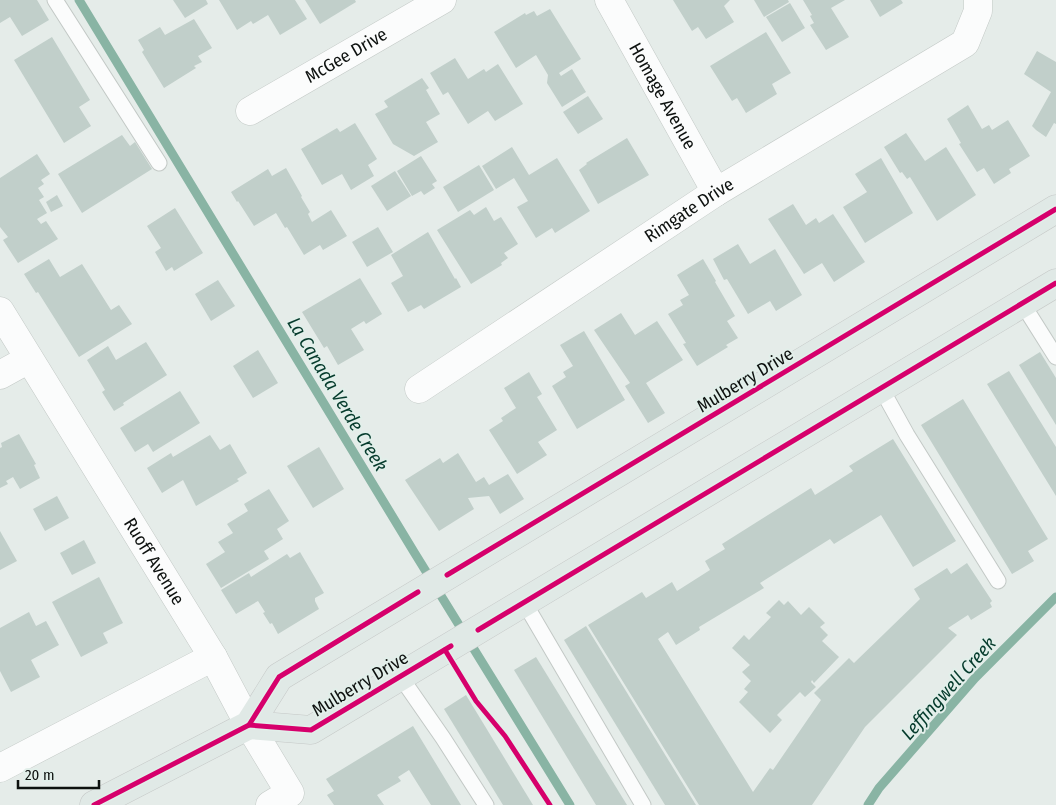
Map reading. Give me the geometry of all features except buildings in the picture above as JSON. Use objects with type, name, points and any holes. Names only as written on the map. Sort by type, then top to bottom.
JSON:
[{"type":"main road","name":"Mulberry Drive","points":[[1056,209],[279,677],[250,724],[311,730],[1056,283]]},
{"type":"main road","points":[[94,805],[250,724]]},
{"type":"street","name":"McGee Drive","points":[[250,111],[442,0]]},
{"type":"street","name":"Homage Avenue","points":[[609,0],[716,192]]},
{"type":"street","name":"Rimgate Drive","points":[[418,389],[716,192],[965,43],[978,11],[978,0]]},
{"type":"street","name":"Ruoff Avenue","points":[[0,311],[214,657],[290,793],[270,805]]},
{"type":"street","points":[[0,375],[29,359]]},
{"type":"street","points":[[0,768],[214,657]]},
{"type":"lane","points":[[55,0],[159,163]]},
{"type":"lane","points":[[1022,303],[1056,357]]},
{"type":"lane","points":[[881,388],[907,435],[998,580]]},
{"type":"lane","points":[[524,602],[643,805]]},
{"type":"lane","points":[[400,676],[486,805]]},
{"type":"waterway","name":"La Canada Verde Creek","points":[[79,0],[570,805]]},
{"type":"waterway","name":"Leffingwell Creek","points":[[868,805],[879,788],[975,678],[1056,597]]},
{"type":"cycle path","points":[[447,575],[1056,209]]},
{"type":"cycle path","points":[[478,630],[1056,283]]},
{"type":"cycle path","points":[[94,805],[249,725],[279,677],[418,592]]},
{"type":"cycle path","points":[[249,725],[311,730],[451,646]]},
{"type":"cycle path","points":[[445,650],[476,701],[505,736],[550,805]]}]
